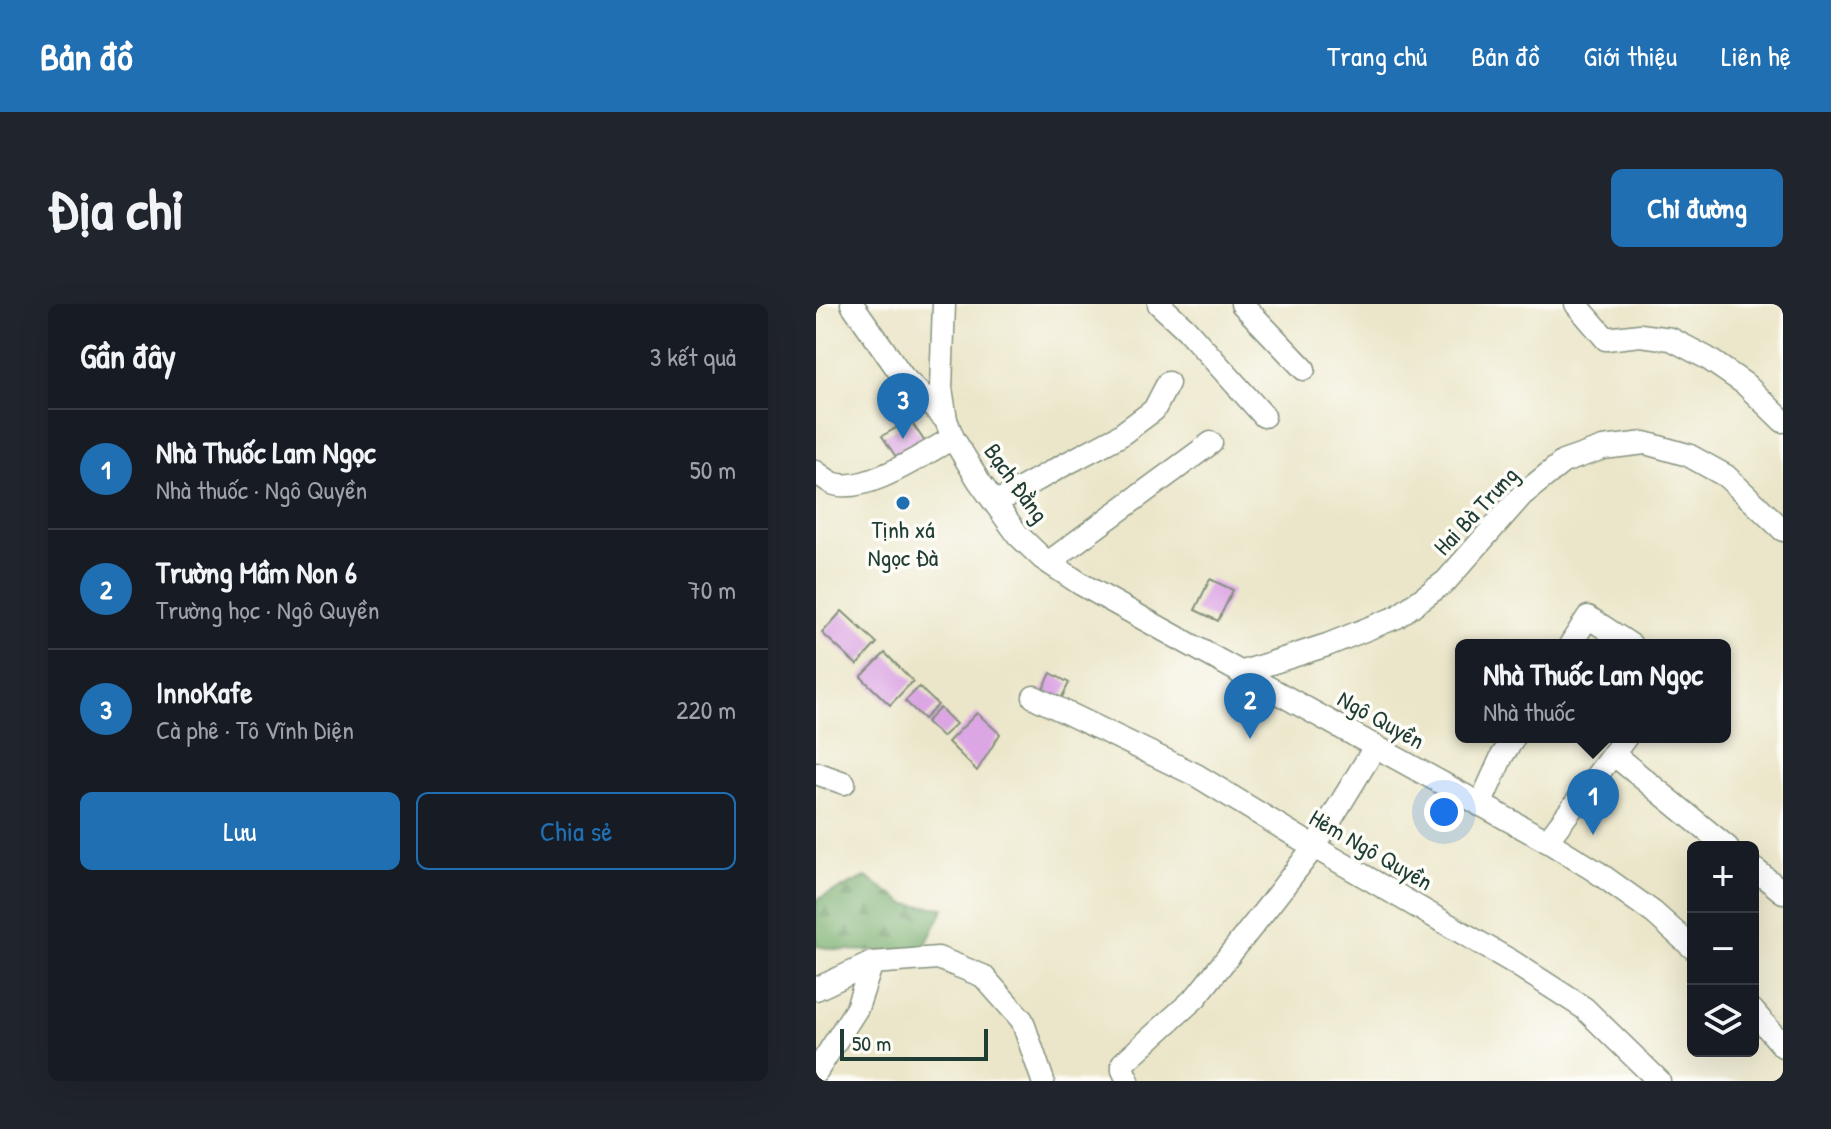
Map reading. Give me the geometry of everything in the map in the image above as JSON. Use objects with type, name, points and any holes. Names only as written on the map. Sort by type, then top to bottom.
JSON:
[{"type":"street","points":[[816,472],[833,484],[857,485],[884,476],[950,429],[903,377],[852,304]]},
{"type":"street","name":"Bạch Đằng","points":[[944,304],[941,388],[950,429],[979,481],[1018,535],[1081,584],[1240,673]]},
{"type":"street","points":[[1159,304],[1186,329],[1264,416]]},
{"type":"street","points":[[1242,304],[1304,369]]},
{"type":"street","points":[[1576,304],[1606,339],[1640,335],[1671,339],[1707,358],[1745,384],[1783,421]]},
{"type":"street","points":[[995,503],[1119,436],[1154,410],[1168,383]]},
{"type":"street","points":[[1049,562],[1211,443]]},
{"type":"street","name":"Hai Bà Trưng","points":[[1240,673],[1327,645],[1397,617],[1446,581],[1522,495],[1563,462],[1603,448],[1645,443],[1688,455],[1726,476],[1783,530]]},
{"type":"street","points":[[1574,639],[1588,617],[1622,639]]},
{"type":"street","name":"Ngô Quyền","points":[[1240,673],[1547,841],[1654,913],[1687,943]]},
{"type":"street","name":"Hẻm Ngô Quyền","points":[[1034,697],[1196,775],[1511,961],[1584,1008],[1649,1078]]},
{"type":"street","points":[[1480,805],[1510,743]]},
{"type":"street","points":[[1547,841],[1620,746],[1721,841]]},
{"type":"street","points":[[1128,1081],[1123,1063],[1196,997],[1314,847],[1375,747]]},
{"type":"street","points":[[816,773],[844,783]]},
{"type":"street","points":[[1759,873],[1783,892]]},
{"type":"street","points":[[816,989],[872,963],[938,958],[983,976],[1022,1020],[1043,1081]]},
{"type":"street","points":[[816,1072],[857,1008],[872,963]]},
{"type":"street","points":[[1759,1018],[1783,1046]]},
{"type":"green space","points":[[866,877],[906,904],[944,908],[922,952],[838,950],[816,946],[816,900]]},
{"type":"building","points":[[910,420],[925,442],[896,457],[882,436]]},
{"type":"building","points":[[1210,579],[1233,590],[1218,621],[1195,610]]},
{"type":"building","points":[[842,611],[877,643],[857,665],[822,633]]},
{"type":"building","points":[[885,653],[913,681],[890,705],[861,677]]},
{"type":"building","points":[[1051,673],[1069,683],[1060,701],[1042,691]]},
{"type":"building","points":[[919,687],[938,705],[924,719],[905,701]]},
{"type":"building","points":[[940,708],[956,724],[942,737],[926,722]]},
{"type":"building","points":[[977,713],[1000,734],[977,771],[948,742]]},
{"type":"place","name":"InnoKafe","points":[[903,439]]},
{"type":"place","name":"Tịnh xá Ngọc Đà","points":[[903,503]]},
{"type":"place","name":"Trường Mầm Non 6","points":[[1250,739]]},
{"type":"place","name":"Nhà Thuốc Lam Ngọc","points":[[1593,835]]}]
